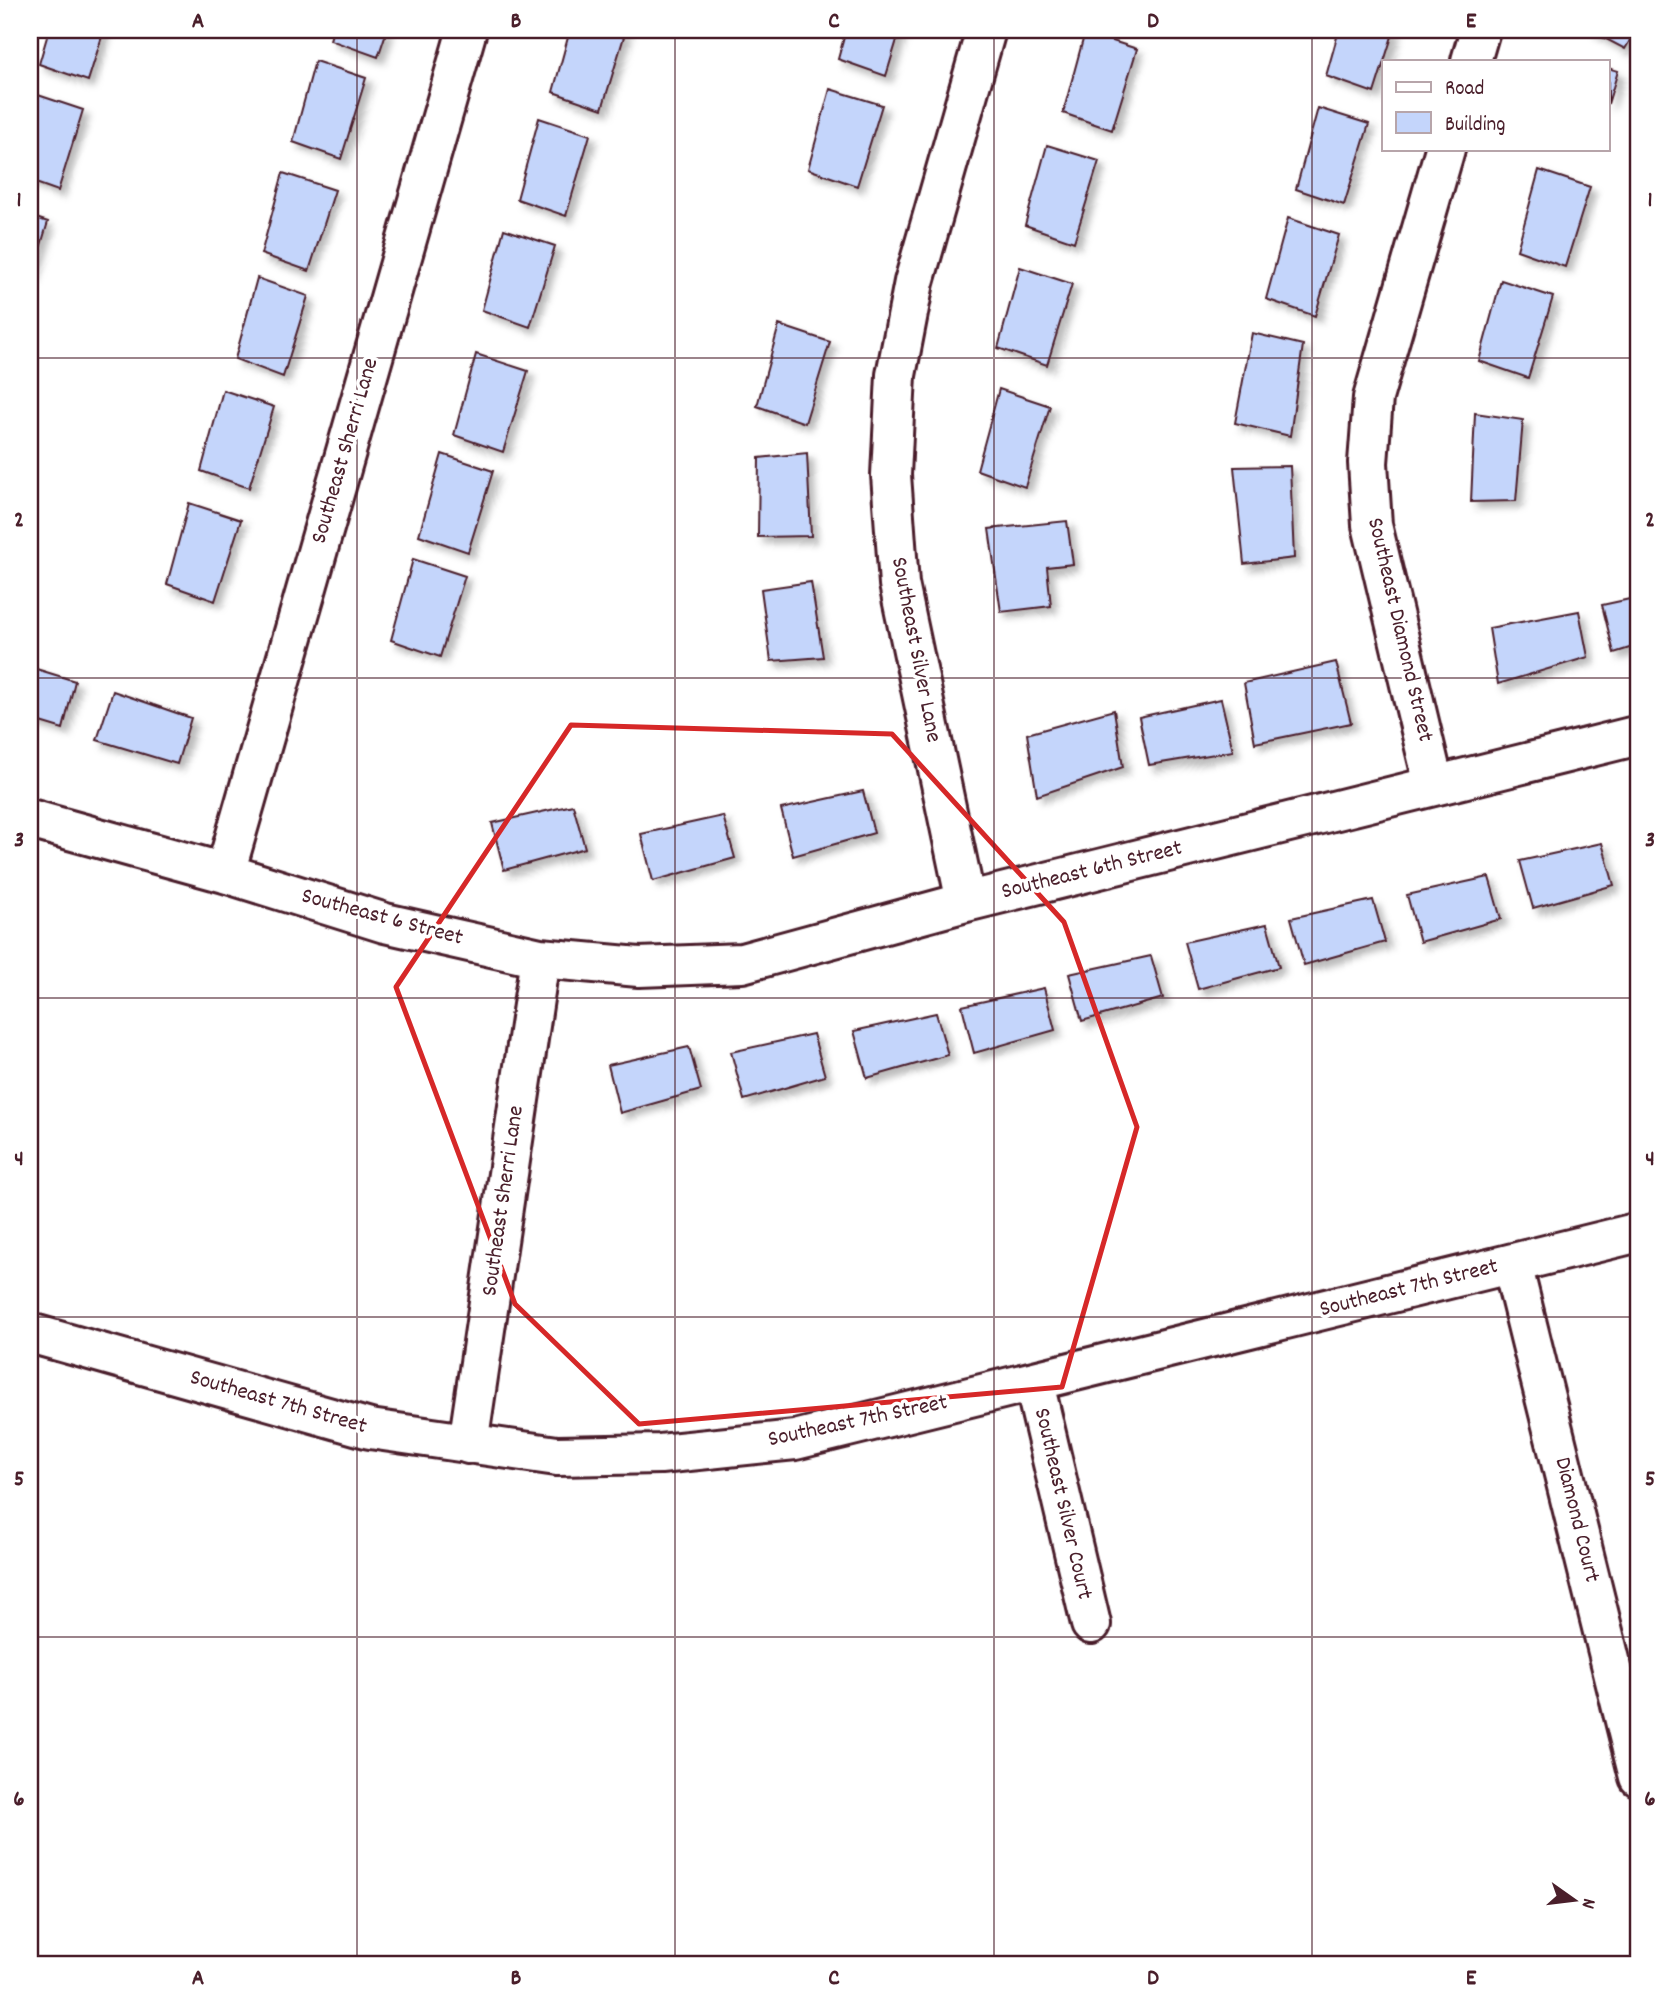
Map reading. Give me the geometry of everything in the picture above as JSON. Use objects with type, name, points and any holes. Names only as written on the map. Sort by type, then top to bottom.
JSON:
[{"type":"street","name":"Southeast Sherri Lane","points":[[225,873],[467,30]]},
{"type":"street","name":"Southeast Silver Lane","points":[[966,902],[899,584],[891,475],[896,375],[914,282],[986,30]]},
{"type":"street","points":[[1471,60],[1480,30]]},
{"type":"street","name":"Southeast Diamond Street","points":[[1434,785],[1372,526],[1368,463],[1373,398],[1446,150]]},
{"type":"street","name":"Southeast 6th Street","points":[[540,958],[639,967],[742,963],[966,902],[1639,735]]},
{"type":"street","points":[[30,820],[225,873]]},
{"type":"street","name":"Southeast 6 Street","points":[[225,873],[385,923],[540,958]]},
{"type":"street","name":"Southeast Sherri Lane","points":[[468,1444],[540,958]]},
{"type":"street","name":"Southeast 7th Street","points":[[30,1332],[370,1429],[557,1456],[660,1454],[790,1440],[1034,1383],[1639,1232]]},
{"type":"street","name":"Diamond Court","points":[[1512,1264],[1639,1777]]},
{"type":"street","name":"Southeast Silver Court","points":[[1034,1383],[1091,1624]]},
{"type":"highlighted area","points":[[571,725],[892,734],[1064,922],[1137,1127],[1062,1387],[639,1424],[515,1304],[396,987]]},
{"type":"building","points":[[49,30],[104,30],[88,81],[39,64]]},
{"type":"building","points":[[333,30],[387,30],[378,57],[330,40]]},
{"type":"building","points":[[570,30],[626,30],[602,109],[553,92]]},
{"type":"building","points":[[846,30],[900,30],[886,76],[838,59]]},
{"type":"building","points":[[1339,30],[1394,30],[1384,60],[1382,60],[1374,93],[1326,76]]},
{"type":"building","points":[[1589,30],[1636,30],[1625,49]]},
{"type":"building","points":[[1085,32],[1137,49],[1112,130],[1063,113]]},
{"type":"building","points":[[315,61],[366,78],[341,159],[293,142]]},
{"type":"building","points":[[1610,69],[1618,71],[1610,97]]},
{"type":"building","points":[[830,89],[882,105],[857,186],[808,169]]},
{"type":"building","points":[[32,93],[83,110],[58,191],[30,181]]},
{"type":"building","points":[[1318,108],[1369,124],[1344,205],[1296,189]]},
{"type":"building","points":[[539,118],[590,135],[566,216],[517,199]]},
{"type":"building","points":[[1047,145],[1099,161],[1074,242],[1025,225]]},
{"type":"building","points":[[1539,170],[1590,187],[1565,267],[1517,250]]},
{"type":"building","points":[[283,173],[335,190],[309,271],[261,254]]},
{"type":"building","points":[[30,216],[48,222],[30,281]]},
{"type":"building","points":[[1288,218],[1339,235],[1315,316],[1266,299]]},
{"type":"building","points":[[504,229],[555,246],[530,327],[482,310]]},
{"type":"building","points":[[1020,267],[1072,284],[1047,365],[998,348]]},
{"type":"building","points":[[257,278],[308,296],[283,377],[235,359]]},
{"type":"building","points":[[1501,280],[1553,297],[1528,378],[1479,361]]},
{"type":"building","points":[[779,325],[830,342],[805,423],[757,406]]},
{"type":"building","points":[[1252,333],[1303,345],[1290,436],[1235,423]]},
{"type":"building","points":[[476,354],[528,371],[503,452],[454,435]]},
{"type":"building","points":[[999,389],[1050,406],[1025,487],[977,470]]},
{"type":"building","points":[[223,390],[274,407],[249,488],[201,471]]},
{"type":"building","points":[[1475,413],[1523,420],[1516,501],[1471,502]]},
{"type":"building","points":[[807,453],[811,536],[758,537],[759,458]]},
{"type":"building","points":[[442,454],[493,471],[468,552],[419,535]]},
{"type":"building","points":[[1290,466],[1294,558],[1244,564],[1234,467]]},
{"type":"building","points":[[189,503],[241,520],[215,601],[167,584]]},
{"type":"building","points":[[1067,521],[1073,564],[1047,567],[1051,606],[1001,612],[989,529]]},
{"type":"building","points":[[413,559],[465,576],[440,657],[391,640]]},
{"type":"building","points":[[811,582],[823,657],[771,661],[761,589]]},
{"type":"building","points":[[1639,597],[1639,645],[1614,653],[1602,605]]},
{"type":"building","points":[[1579,611],[1588,657],[1498,684],[1489,628]]},
{"type":"building","points":[[1336,662],[1351,723],[1255,743],[1244,683]]},
{"type":"building","points":[[30,667],[75,681],[63,729],[30,719]]},
{"type":"building","points":[[113,691],[191,718],[177,764],[97,740]]},
{"type":"building","points":[[1221,699],[1233,751],[1149,765],[1139,717]]},
{"type":"building","points":[[1114,710],[1123,767],[1037,796],[1027,734]]},
{"type":"building","points":[[863,791],[874,833],[793,856],[781,809]]},
{"type":"building","points":[[573,805],[585,848],[504,870],[492,823]]},
{"type":"building","points":[[723,816],[735,858],[653,881],[641,834]]},
{"type":"building","points":[[1602,843],[1614,885],[1533,908],[1520,861]]},
{"type":"building","points":[[1489,877],[1501,919],[1420,942],[1407,895]]},
{"type":"building","points":[[1373,900],[1385,942],[1304,965],[1291,918]]},
{"type":"building","points":[[1267,924],[1279,967],[1198,989],[1185,942]]},
{"type":"building","points":[[1151,956],[1163,998],[1082,1021],[1069,974]]},
{"type":"building","points":[[1044,988],[1055,1030],[974,1053],[962,1006]]},
{"type":"building","points":[[936,1013],[948,1055],[867,1078],[854,1031]]},
{"type":"building","points":[[813,1034],[825,1076],[744,1100],[731,1052]]},
{"type":"building","points":[[689,1047],[701,1090],[620,1113],[608,1065]]}]
